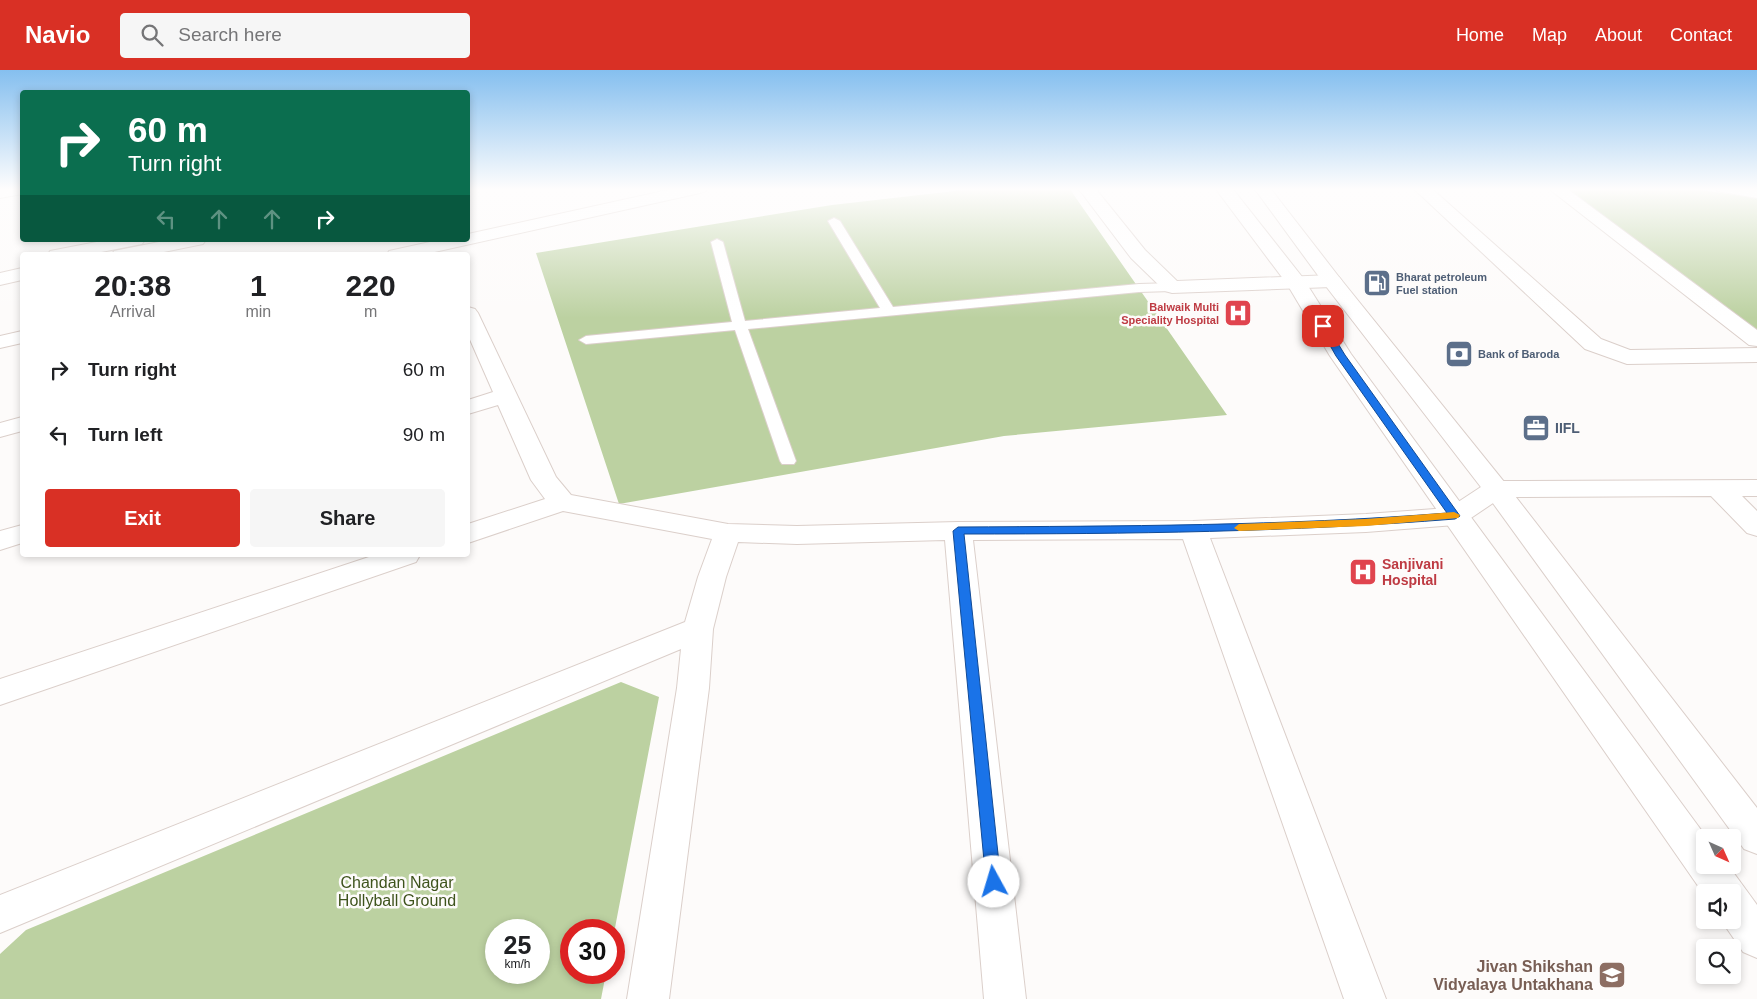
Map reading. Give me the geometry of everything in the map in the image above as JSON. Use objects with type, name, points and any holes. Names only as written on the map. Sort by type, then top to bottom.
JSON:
[{"type":"street","points":[[470,239],[505,231]]},
{"type":"street","points":[[1120,231],[1138,254],[1172,287],[1332,281]]},
{"type":"street","points":[[1257,231],[1296,282],[1341,356],[1696,852]]},
{"type":"street","points":[[1295,231],[1496,489],[1757,837]]},
{"type":"street","points":[[1469,231],[1592,344],[1627,357],[1757,355]]},
{"type":"street","points":[[1613,231],[1757,340]]},
{"type":"street","points":[[73,252],[125,242]]},
{"type":"street","points":[[136,252],[187,242]]},
{"type":"street","points":[[412,252],[458,242]]},
{"type":"street","points":[[0,266],[20,262]]},
{"type":"street","points":[[0,279],[20,274]]},
{"type":"street","points":[[470,317],[544,480],[562,502]]},
{"type":"street","points":[[0,342],[20,337]]},
{"type":"street","points":[[470,406],[505,396]]},
{"type":"street","points":[[0,430],[20,425]]},
{"type":"street","points":[[1718,488],[1757,527]]},
{"type":"street","points":[[470,533],[562,502],[728,533],[797,535],[958,531],[1193,530],[1366,523],[1455,516],[1496,489],[1757,488]]},
{"type":"street","points":[[1193,530],[1365,999]]},
{"type":"street","points":[[958,531],[1005,999]]},
{"type":"street","points":[[648,999],[693,688],[698,629],[712,577],[728,533]]},
{"type":"street","points":[[0,541],[20,535]]},
{"type":"street","points":[[0,692],[400,557]]},
{"type":"street","points":[[0,914],[698,629]]},
{"type":"street","points":[[1741,916],[1757,938]]},
{"type":"lane","points":[[840,231],[889,312]]},
{"type":"lane","points":[[717,242],[740,326],[788,460]]},
{"type":"lane","points":[[586,340],[1139,288],[1172,287]]},
{"type":"green space","points":[[669,231],[1099,231],[1227,415],[1004,436],[619,504],[536,253]]},
{"type":"green space","points":[[1620,231],[1757,231],[1757,339]]},
{"type":"green space","name":"Chandan Nagar Hollyball Ground","points":[[621,682],[659,697],[617,919],[560,919],[560,984],[604,984],[601,999],[0,999],[0,954],[26,930]]},
{"type":"slow traffic","points":[[1239,528],[1366,523],[1454,515]]},
{"type":"place","name":"Bharat petroleum Fuel station","points":[[1377,283]]},
{"type":"place","name":"Balwaik Multi Speciality Hospital","points":[[1238,313]]},
{"type":"place","name":"Bank of Baroda","points":[[1459,354]]},
{"type":"place","name":"IIFL","points":[[1536,428]]},
{"type":"place","name":"Sanjivani Hospital","points":[[1363,572]]},
{"type":"place","name":"Jivan Shikshan Vidyalaya Untakhana","points":[[1612,975]]},
{"type":"route","points":[[994,882],[958,531],[1193,530],[1366,523],[1455,516],[1341,356],[1323,326]]}]
